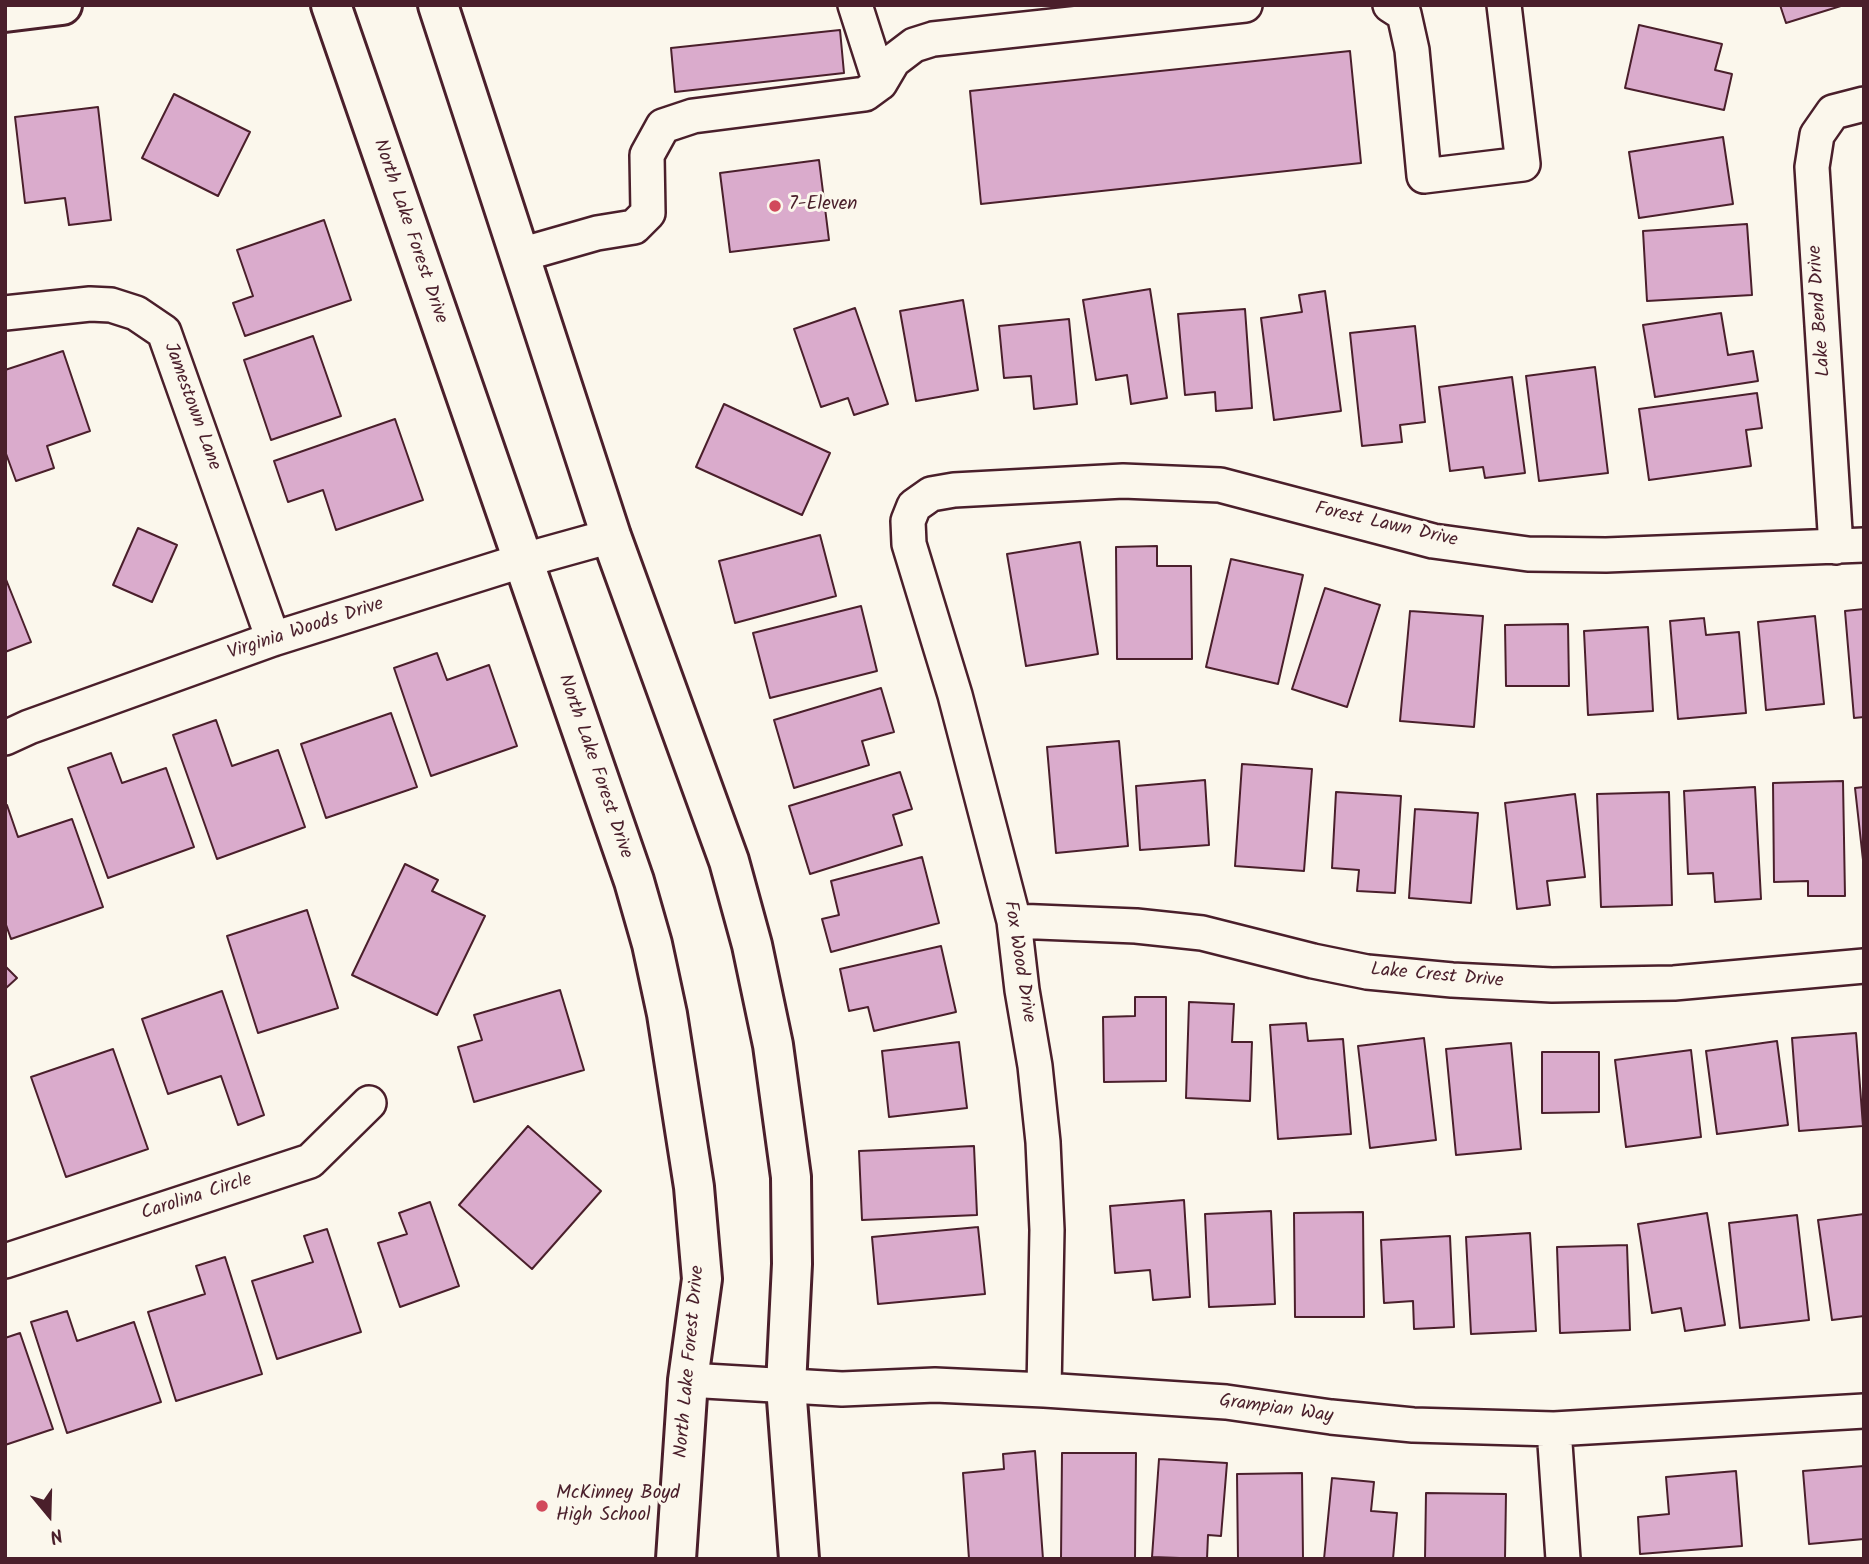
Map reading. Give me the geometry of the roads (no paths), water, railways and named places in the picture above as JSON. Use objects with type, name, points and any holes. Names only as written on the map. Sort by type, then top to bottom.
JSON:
[{"type":"main road","points":[[5,12],[61,5]]},
{"type":"main road","name":"North Lake Forest Drive","points":[[331,5],[634,881],[652,944],[667,1014],[696,1205],[702,1279],[688,1380],[676,1559]]},
{"type":"main road","points":[[438,5],[611,536],[729,861],[752,945],[773,1045],[791,1177],[792,1264],[786,1386],[799,1559]]},
{"type":"street","points":[[855,5],[880,83]]},
{"type":"street","points":[[520,255],[597,233],[634,226],[648,213],[647,155],[663,125],[692,116],[865,94],[880,83],[893,61],[914,45],[933,39],[1245,5]]},
{"type":"street","points":[[1391,5],[1404,14],[1412,50],[1424,176],[1522,164],[1504,5]]},
{"type":"street","name":"Lake Bend Drive","points":[[1850,546],[1812,167],[1816,135],[1833,112],[1864,104]]},
{"type":"street","name":"Jamestown Lane","points":[[5,313],[90,304],[111,305],[136,313],[164,332],[273,639]]},
{"type":"street","name":"Forest Lawn Drive","points":[[914,506],[931,494],[954,490],[1124,481],[1220,485],[1433,541],[1528,554],[1606,555],[1850,546]]},
{"type":"street","name":"Fox Wood Drive","points":[[914,506],[908,521],[909,544],[955,695],[1014,921],[1043,1142],[1047,1230],[1044,1390]]},
{"type":"street","name":"Virginia Woods Drive","points":[[5,738],[273,639],[611,536]]},
{"type":"street","name":"Lake Crest Drive","points":[[1014,921],[1136,926],[1202,933],[1367,972],[1465,981],[1552,985],[1674,983],[1864,966]]},
{"type":"street","name":"Carolina Circle","points":[[5,1261],[310,1161],[369,1103]]},
{"type":"street","name":"Grampian Way","points":[[688,1380],[842,1389],[935,1385],[1044,1390],[1226,1402],[1331,1418],[1413,1425],[1554,1429],[1864,1411]]},
{"type":"street","points":[[1554,1429],[1563,1559]]},
{"type":"place","name":"7-Eleven","points":[[775,206]]},
{"type":"place","name":"McKinney Boyd High School","points":[[542,1506]]}]
